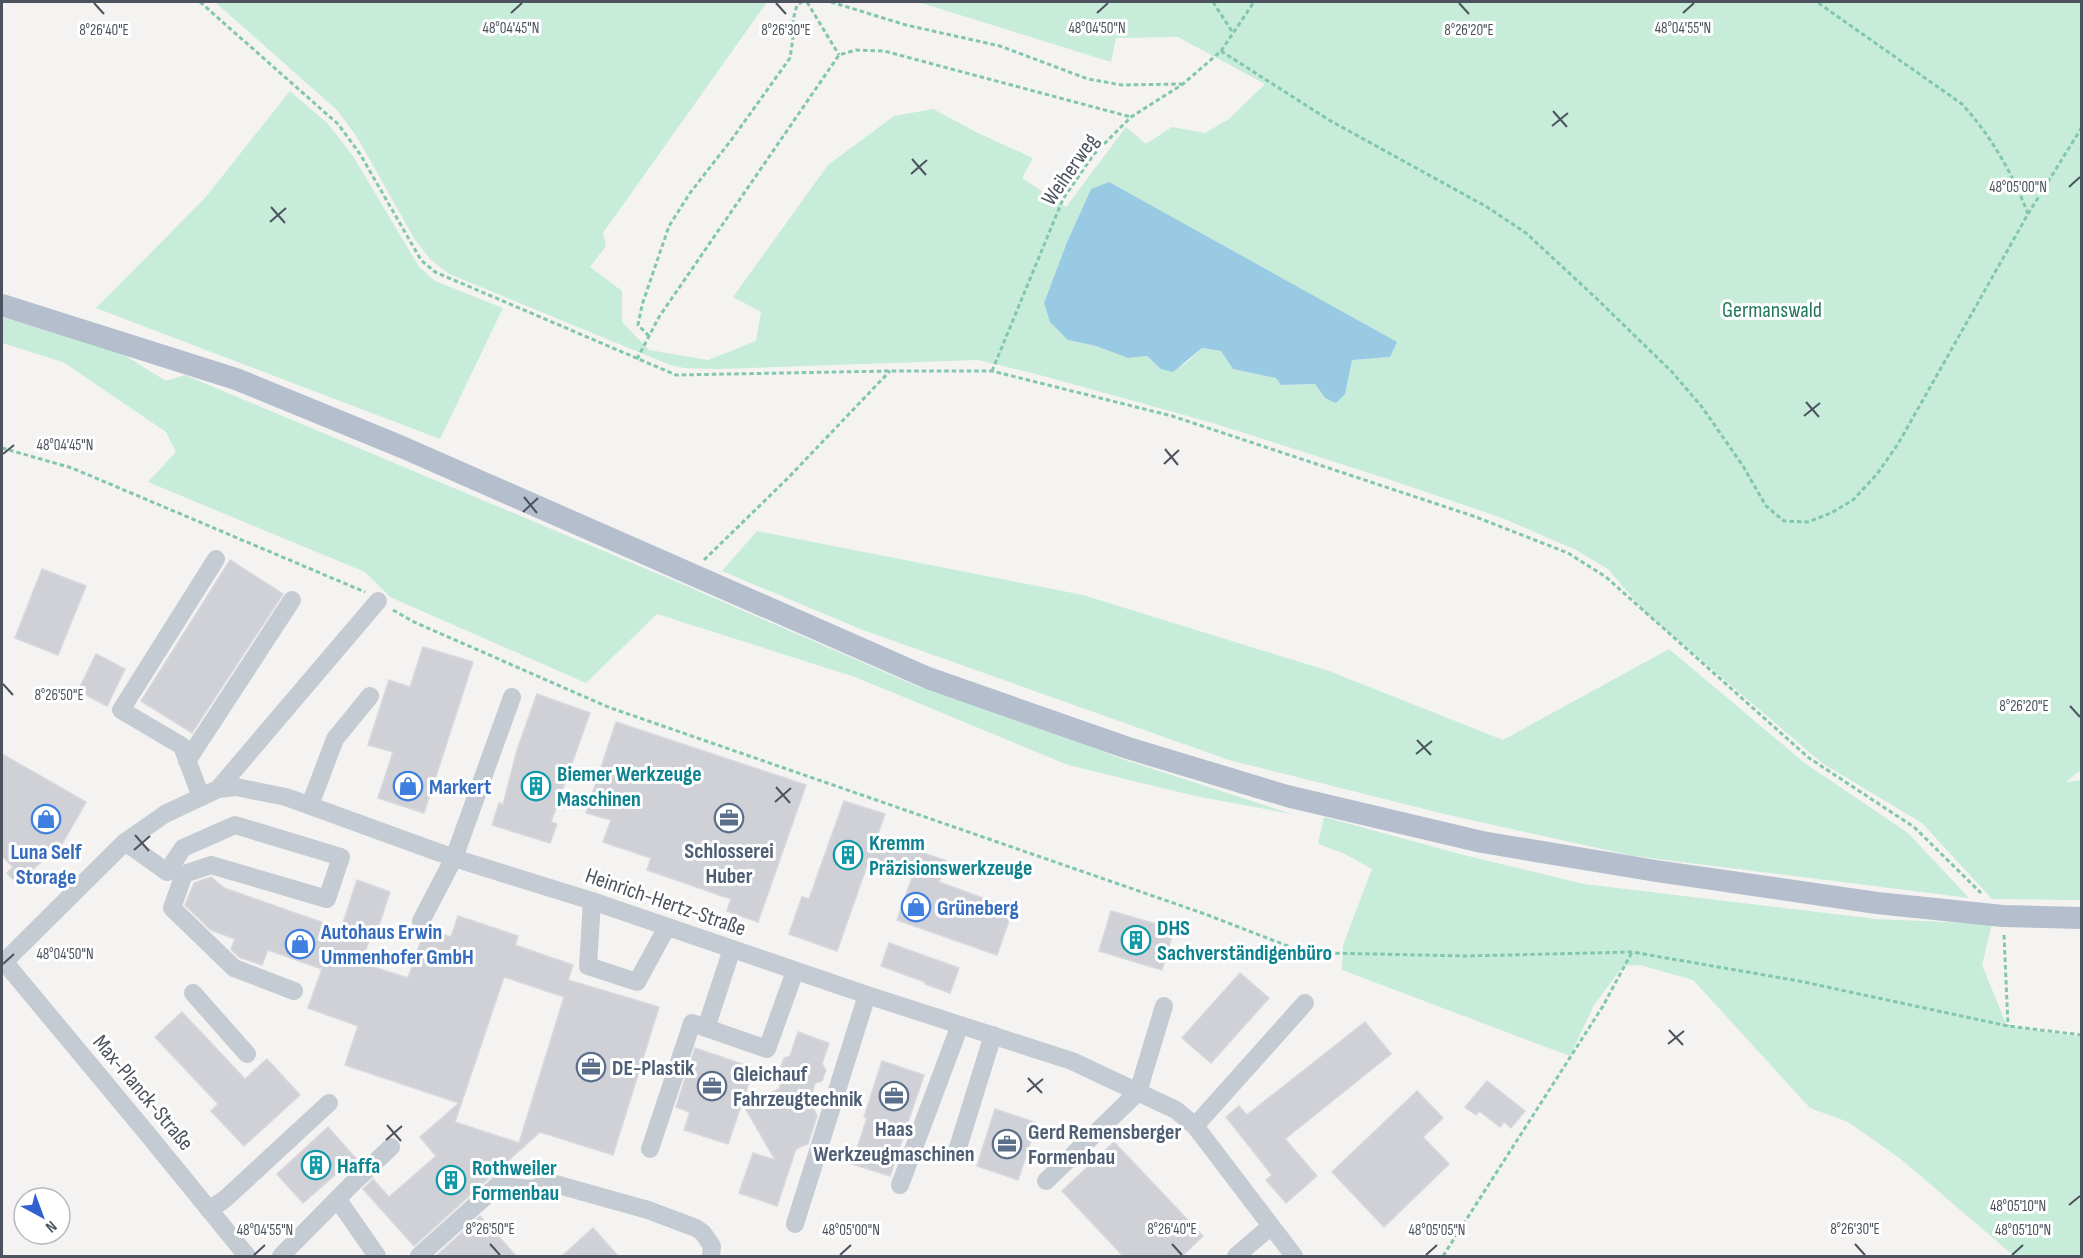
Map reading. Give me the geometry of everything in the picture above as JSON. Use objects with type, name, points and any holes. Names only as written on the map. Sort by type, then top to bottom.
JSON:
[{"type":"main road","points":[[2,305],[236,380],[402,447],[928,678],[1128,748],[1287,796],[1482,842],[1656,872],[1877,903],[2003,916],[2082,918]]},
{"type":"street","points":[[201,797],[182,746],[121,710],[216,560]]},
{"type":"street","points":[[187,761],[292,600]]},
{"type":"street","points":[[218,789],[378,601]]},
{"type":"street","points":[[310,805],[335,739],[370,696]]},
{"type":"street","points":[[421,921],[454,858],[512,697]]},
{"type":"street","name":"Heinrich-Hertz-Straße","points":[[2,962],[125,842],[165,814],[218,789],[236,787],[286,797],[454,858],[592,901],[795,971],[1072,1061],[1176,1110],[1195,1126],[1294,1257]]},
{"type":"street","points":[[174,877],[211,865],[327,899],[341,857],[235,825],[183,848],[174,877],[172,908],[234,968],[294,991]]},
{"type":"street","points":[[125,842],[174,877]]},
{"type":"street","points":[[592,901],[588,966],[637,982],[667,927]]},
{"type":"street","points":[[706,1028],[732,949]]},
{"type":"street","name":"Max-Planck-Straße","points":[[2,962],[247,1257]]},
{"type":"street","points":[[650,1149],[692,1023],[767,1049],[795,971]]},
{"type":"street","points":[[193,993],[247,1054]]},
{"type":"street","points":[[795,1224],[867,995]]},
{"type":"street","points":[[1195,1126],[1305,1003]]},
{"type":"street","points":[[1046,1181],[1138,1092],[1164,1006]]},
{"type":"street","points":[[900,1185],[960,1025]]},
{"type":"street","points":[[956,1154],[993,1035]]},
{"type":"street","points":[[209,1210],[225,1199],[329,1103]]},
{"type":"street","points":[[281,1257],[391,1147]]},
{"type":"street","points":[[419,1257],[497,1186],[534,1189],[548,1182],[648,1210],[696,1228],[703,1233],[712,1246],[711,1257]]},
{"type":"street","points":[[338,1200],[377,1257]]},
{"type":"street","points":[[1236,1257],[1271,1227]]},
{"type":"path","points":[[200,2],[338,124],[360,154],[421,260],[435,272],[676,375],[890,370],[992,371],[1172,416],[1476,517],[1568,553],[1606,577],[1809,758],[1914,827],[2003,916],[2008,1026]]},
{"type":"path","points":[[649,336],[638,325],[642,305],[669,226],[690,193],[790,58],[794,38],[793,20],[797,5],[802,2]]},
{"type":"path","points":[[807,2],[839,55]]},
{"type":"path","points":[[831,2],[906,25],[1000,46],[1088,79],[1122,85],[1183,84]]},
{"type":"path","points":[[1213,2],[1233,33]]},
{"type":"path","name":"Weiherweg","points":[[992,371],[1063,199],[1094,154],[1131,117],[1183,84],[1221,51],[1254,2]]},
{"type":"path","points":[[1817,2],[1962,104],[1980,124],[2017,185],[2028,214]]},
{"type":"path","points":[[637,359],[659,318],[839,55],[856,50],[884,51],[1131,117]]},
{"type":"path","points":[[1221,51],[1329,120],[1487,207],[1526,233],[1672,372],[1702,407],[1736,456],[1766,506],[1784,521],[1794,523],[1808,522],[1831,513],[1853,500],[1877,474],[1898,444],[2028,214],[2082,127]]},
{"type":"path","points":[[690,574],[788,478],[890,370]]},
{"type":"path","points":[[2,448],[72,468],[363,591],[414,622],[608,707],[1205,914],[1298,950],[1329,953],[1466,956],[1632,951],[1799,981],[2008,1026],[2082,1035]]},
{"type":"path","points":[[1443,1257],[1603,1006],[1632,951]]},
{"type":"green space","name":"Germanswald","points":[[215,2],[767,2],[603,233],[606,246],[590,267],[622,291],[622,322],[649,350],[708,360],[756,341],[761,312],[733,297],[828,165],[894,116],[933,109],[1033,158],[1022,178],[1066,207],[1126,127],[1146,144],[1172,127],[1205,133],[1229,119],[1265,84],[1178,37],[1116,38],[1111,62],[918,2],[2081,2],[2082,769],[2066,782],[2081,780],[2081,900],[1992,899],[1922,823],[1822,763],[1644,611],[1608,569],[1576,550],[1502,518],[1213,423],[978,360],[717,369],[684,368],[670,365],[449,274],[431,260],[415,240],[357,137],[338,111]],"holes":[[[1091,189],[1390,357],[1351,360],[1345,394],[1325,398],[1315,384],[1282,385],[1277,378],[1233,369],[1221,351],[1202,348],[1184,365],[1161,369],[1147,356],[1128,358],[1096,346],[1068,340],[1044,303],[1067,242]]]},
{"type":"green space","points":[[290,91],[328,124],[353,156],[419,267],[435,281],[503,308],[440,439],[96,308],[205,198]]},
{"type":"green space","points":[[2,317],[121,353],[166,381],[185,375],[682,584],[919,687],[1054,732],[1122,759],[1292,814],[1195,796],[1068,765],[855,677],[657,614],[586,683],[390,597],[365,572],[148,482],[176,452],[166,432],[63,362],[2,343]]},
{"type":"green space","points":[[757,531],[1083,595],[1329,671],[1503,740],[1669,649],[1806,764],[1908,833],[1969,898],[1634,856],[1444,814],[1229,760],[860,629],[722,571]]},
{"type":"green space","points":[[1324,817],[1464,855],[1584,884],[1876,919],[1992,924],[1982,965],[2007,1026],[2081,1037],[2081,1256],[2014,1256],[1902,1160],[1848,1122],[1810,1108],[1693,980],[1640,965],[1623,966],[1594,1005],[1570,1056],[1342,970],[1343,945],[1372,869],[1343,853],[1318,844]]},
{"type":"water","points":[[1109,182],[1397,342],[1390,357],[1352,360],[1345,394],[1336,403],[1325,398],[1315,384],[1281,385],[1276,378],[1233,369],[1221,351],[1202,348],[1173,372],[1161,369],[1147,356],[1128,358],[1096,346],[1068,340],[1050,322],[1044,303],[1067,242],[1091,189]]},
{"type":"building","points":[[230,560],[283,594],[192,733],[141,701]]},
{"type":"building","points":[[42,569],[86,586],[58,655],[15,638]]},
{"type":"building","points":[[423,647],[473,662],[424,813],[378,798],[393,752],[368,745],[389,680],[410,687]]},
{"type":"building","points":[[96,654],[125,669],[107,706],[78,691]]},
{"type":"building","points":[[537,694],[590,713],[551,822],[557,824],[550,843],[492,825],[499,803],[503,805],[517,750]]},
{"type":"building","points":[[616,722],[806,785],[758,922],[727,911],[731,899],[647,870],[651,858],[603,842],[611,820],[586,813]]},
{"type":"building","name":"Luna Self Storage","points":[[2,754],[86,802],[62,844],[57,841],[51,853],[17,884],[7,873],[13,867],[2,856]]},
{"type":"building","points":[[844,801],[885,814],[877,837],[947,861],[939,882],[1013,909],[997,955],[897,920],[914,872],[870,857],[837,951],[789,934],[802,897],[809,899]]},
{"type":"building","points":[[211,877],[224,888],[341,929],[357,880],[390,892],[378,928],[374,927],[361,963],[408,978],[424,932],[428,929],[451,937],[458,916],[518,936],[515,945],[573,965],[568,980],[659,1007],[613,1155],[540,1132],[500,1168],[504,1172],[489,1178],[414,1246],[363,1189],[373,1179],[389,1197],[436,1156],[420,1137],[459,1103],[345,1065],[358,1026],[308,1008],[322,969],[268,950],[262,965],[239,957],[231,949],[235,939],[211,930],[185,905],[194,883]],"holes":[[[504,977],[564,997],[519,1143],[455,1122]]]},
{"type":"building","name":"DHS Sachverständigenbüro","points":[[1111,911],[1174,929],[1162,970],[1099,951]]},
{"type":"building","points":[[889,943],[959,968],[950,993],[881,966]]},
{"type":"building","points":[[1240,973],[1269,998],[1211,1063],[1182,1038]]},
{"type":"building","points":[[182,1012],[245,1079],[267,1059],[300,1095],[244,1146],[211,1111],[218,1104],[155,1037]]},
{"type":"building","points":[[1365,1022],[1391,1054],[1285,1139],[1317,1176],[1286,1203],[1266,1180],[1272,1175],[1226,1117],[1239,1106],[1247,1115]]},
{"type":"building","points":[[798,1032],[829,1043],[822,1064],[826,1070],[822,1081],[815,1083],[810,1101],[817,1116],[808,1144],[796,1149],[777,1206],[739,1193],[753,1153],[775,1160],[744,1106],[779,1089],[785,1071],[781,1066],[784,1058],[790,1056]]},
{"type":"building","name":"Gleichauf Fahrzeugtechnik","points":[[695,1048],[754,1068],[728,1144],[684,1130],[690,1112],[676,1107]]},
{"type":"building","points":[[882,1061],[924,1075],[890,1176],[852,1164]]},
{"type":"building","points":[[1487,1081],[1525,1111],[1511,1128],[1504,1122],[1500,1127],[1479,1111],[1476,1115],[1465,1107]]},
{"type":"building","points":[[1417,1091],[1443,1118],[1423,1137],[1449,1164],[1384,1227],[1332,1172]]},
{"type":"building","name":"Gerd Remensberger Formenbau","points":[[995,1109],[1037,1123],[1018,1180],[977,1166]]},
{"type":"building","name":"Haffa","points":[[328,1127],[359,1162],[349,1172],[344,1167],[303,1203],[277,1174]]},
{"type":"building","points":[[1114,1142],[1203,1236],[1181,1257],[1124,1257],[1062,1191]]},
{"type":"building","points":[[480,1216],[517,1257],[435,1257]]},
{"type":"building","points":[[593,1228],[619,1257],[561,1257]]},
{"type":"place","name":"Markert","points":[[408,786]]},
{"type":"place","name":"Biemer Werkzeuge Maschinen","points":[[536,786]]},
{"type":"place","name":"Schlosserei Huber","points":[[729,818]]},
{"type":"place","name":"Luna Self Storage","points":[[46,819]]},
{"type":"place","name":"Kremm Präzisionswerkzeuge","points":[[848,855]]},
{"type":"place","name":"Grüneberg","points":[[916,907]]},
{"type":"place","name":"DHS Sachverständigenbüro","points":[[1136,940]]},
{"type":"place","name":"Autohaus Erwin Ummenhofer GmbH","points":[[300,944]]},
{"type":"place","name":"DE-Plastik","points":[[591,1067]]},
{"type":"place","name":"Gleichauf Fahrzeugtechnik","points":[[712,1086]]},
{"type":"place","name":"Haas Werkzeugmaschinen","points":[[894,1096]]},
{"type":"place","name":"Gerd Remensberger Formenbau","points":[[1007,1144]]},
{"type":"place","name":"Haffa","points":[[316,1165]]},
{"type":"place","name":"Rothweiler Formenbau","points":[[451,1180]]}]
